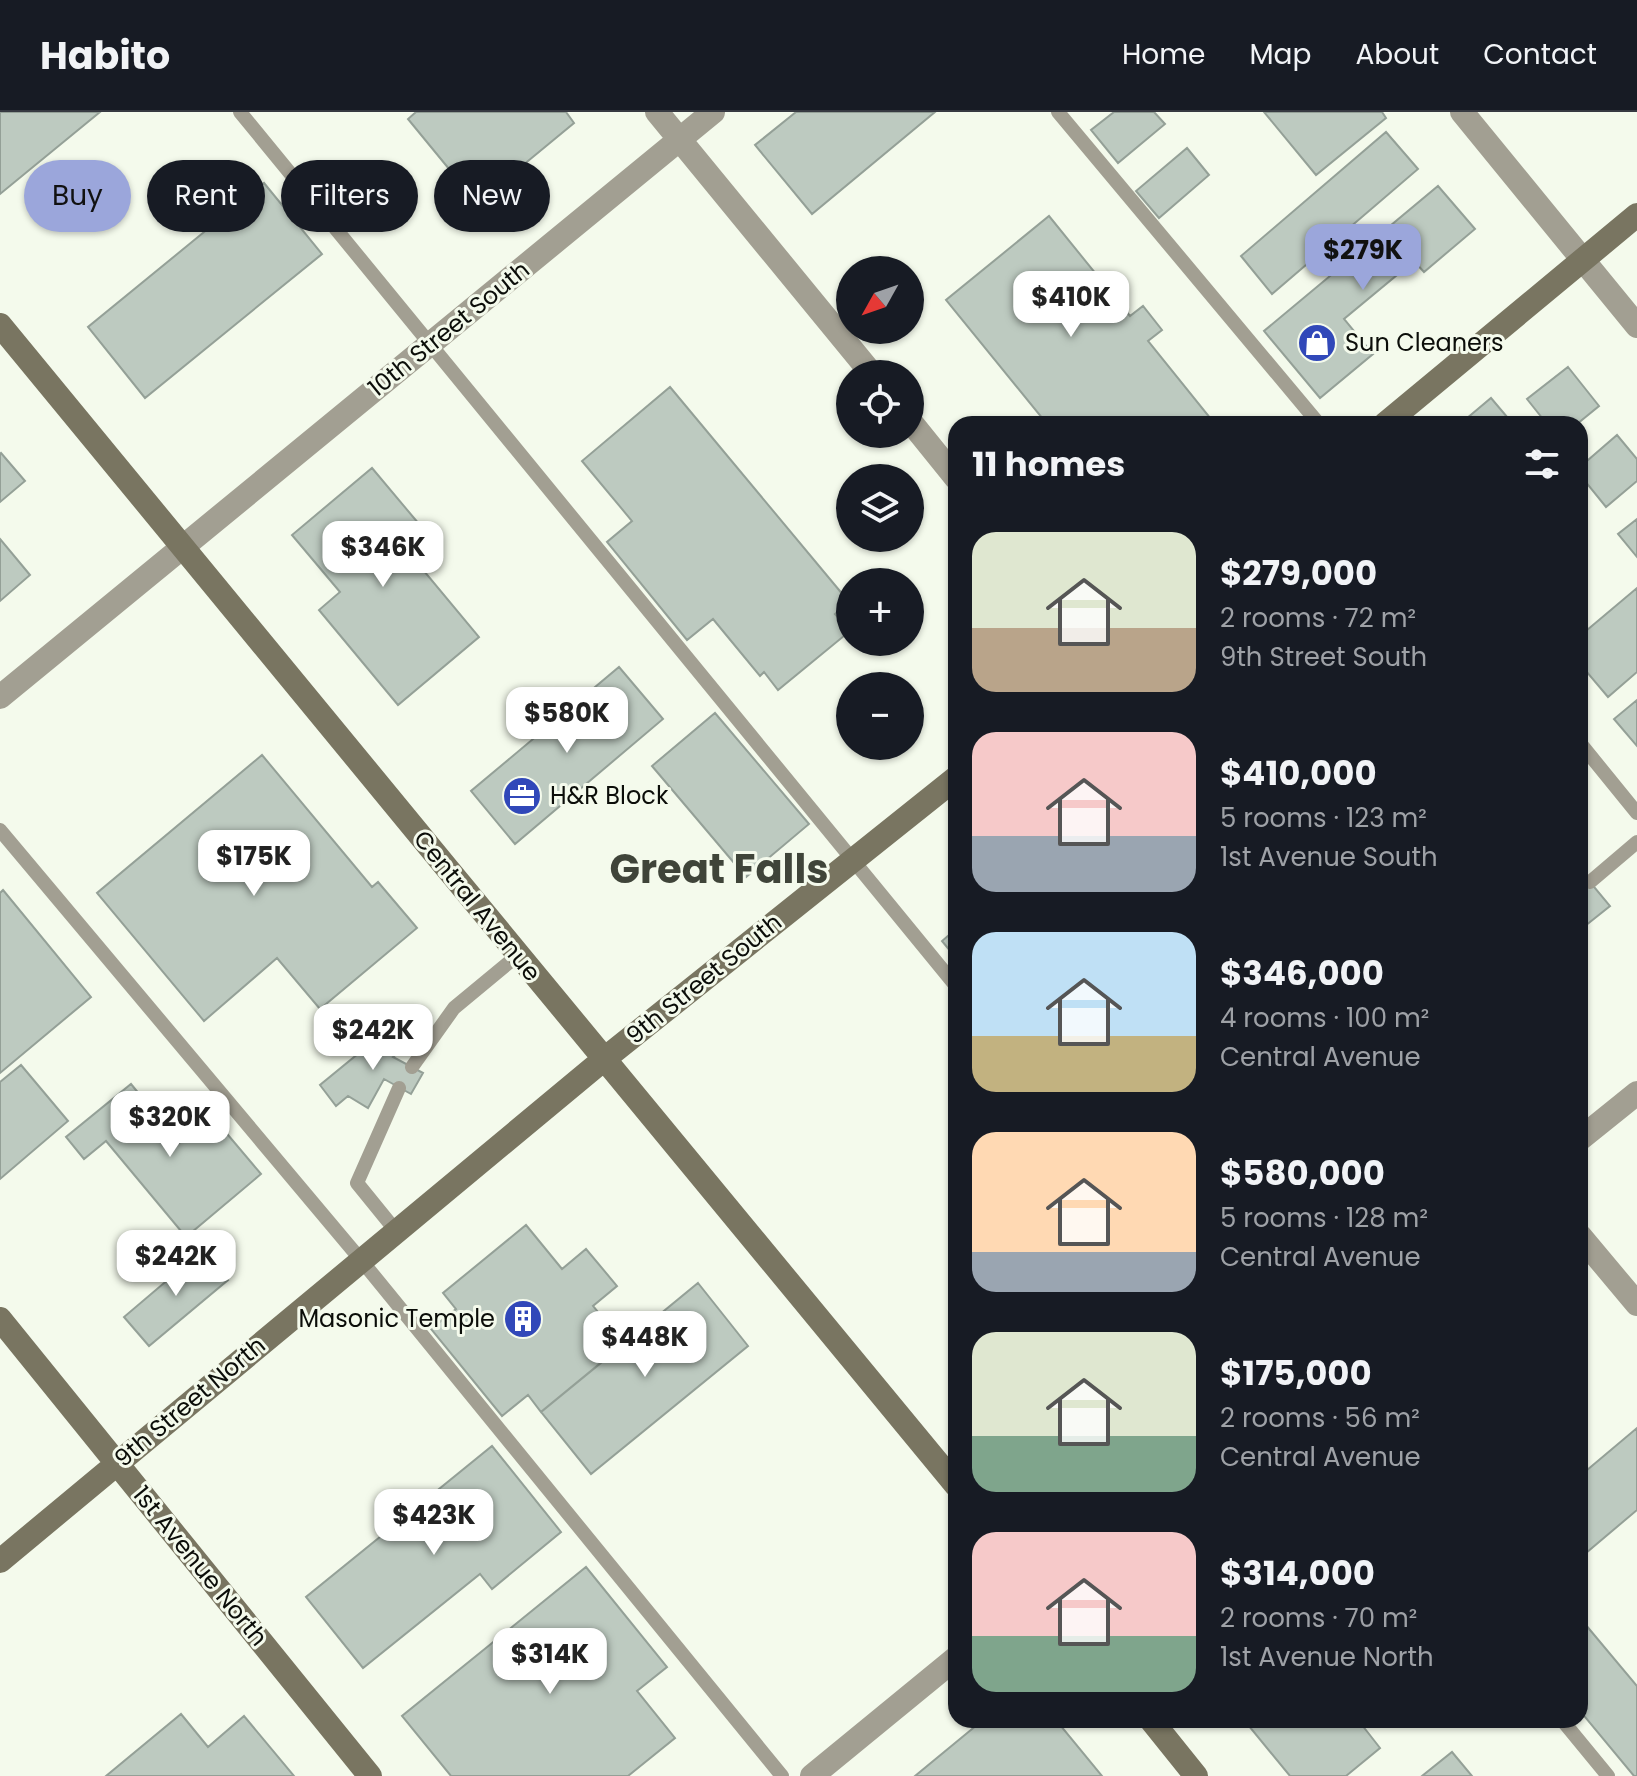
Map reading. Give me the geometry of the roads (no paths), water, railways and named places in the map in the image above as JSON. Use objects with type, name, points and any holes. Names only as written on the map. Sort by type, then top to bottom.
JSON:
[{"type":"main road","points":[[1395,416],[1637,215]]},
{"type":"main road","name":"Central Avenue","points":[[0,325],[948,1475]]},
{"type":"main road","name":"9th Street South","points":[[603,1060],[948,784]]},
{"type":"main road","name":"9th Street North","points":[[0,1561],[603,1060]]},
{"type":"main road","name":"1st Avenue North","points":[[0,1319],[370,1776]]},
{"type":"main road","points":[[1157,1728],[1196,1776]]},
{"type":"street","points":[[657,112],[861,360]]},
{"type":"street","name":"10th Street South","points":[[0,697],[713,112]]},
{"type":"street","points":[[1462,112],[1637,326]]},
{"type":"street","points":[[924,438],[948,468]]},
{"type":"street","points":[[1588,1133],[1637,1093]]},
{"type":"street","points":[[1588,1246],[1637,1304]]},
{"type":"street","points":[[812,1776],[948,1665]]},
{"type":"lane","points":[[240,112],[948,976]]},
{"type":"lane","points":[[1058,112],[1312,416]]},
{"type":"lane","points":[[1588,753],[1637,813]]},
{"type":"lane","points":[[0,830],[361,1260],[782,1776]]},
{"type":"lane","points":[[1590,882],[1637,842]]},
{"type":"lane","points":[[412,1067],[454,1008],[518,955]]},
{"type":"lane","points":[[396,1231],[357,1183],[399,1088]]},
{"type":"lane","points":[[1569,1728],[1608,1776]]},
{"type":"place","name":"Sun Cleaners","points":[[1317,343]]},
{"type":"place","name":"H&R Block","points":[[522,796]]},
{"type":"place","name":"Masonic Temple","points":[[523,1319]]},
{"type":"district","name":"Great Falls","points":[[719,869]]}]
